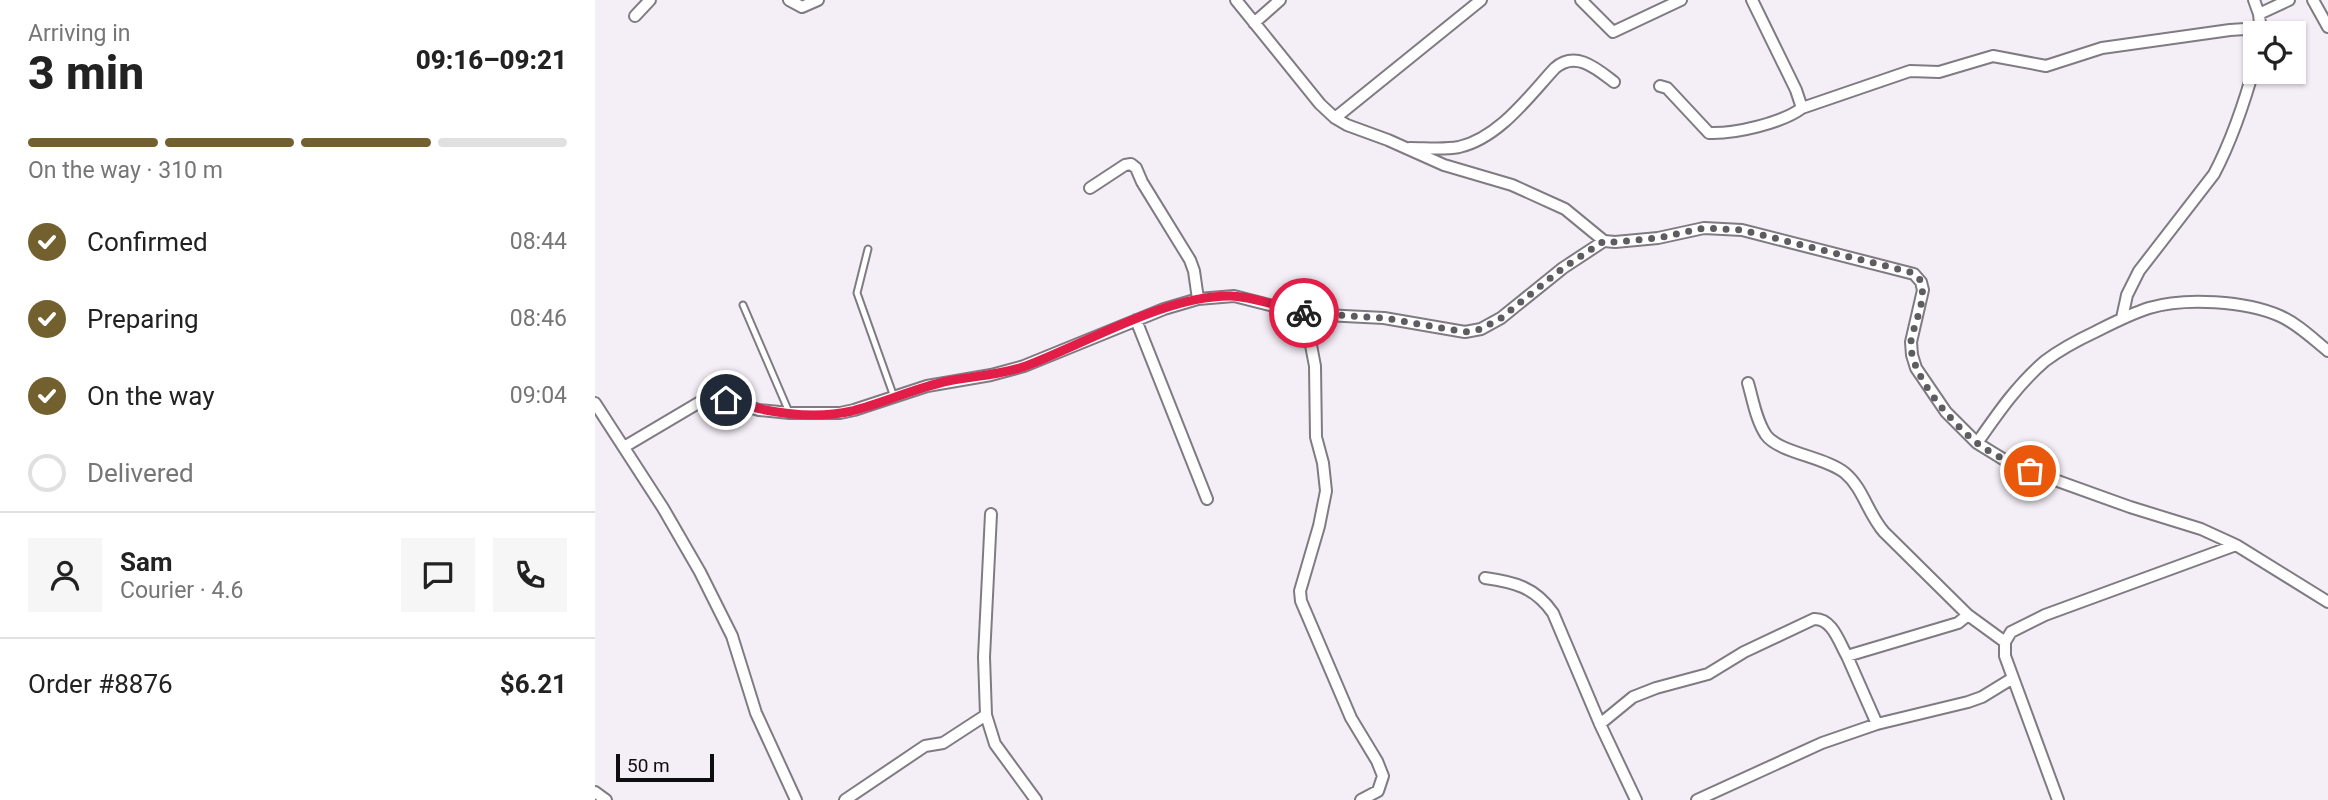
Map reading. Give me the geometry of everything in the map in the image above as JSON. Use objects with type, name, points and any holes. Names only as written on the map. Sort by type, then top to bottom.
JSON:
[{"type":"street","points":[[635,16],[650,0]]},
{"type":"street","points":[[789,0],[802,7],[818,0]]},
{"type":"street","points":[[1236,0],[1335,118],[1444,165],[1512,185],[1565,209],[1604,241],[1658,238],[1704,228],[1742,230],[1914,275],[1921,282],[1923,290],[1911,342],[1916,368],[1946,412],[1977,443],[2030,471],[2130,507],[2201,528],[2236,545],[2328,602]]},
{"type":"street","points":[[1254,23],[1280,0]]},
{"type":"street","points":[[1335,118],[1481,0]]},
{"type":"street","points":[[1581,0],[1613,32],[1681,0]]},
{"type":"street","points":[[1752,0],[1796,90],[1802,108]]},
{"type":"street","points":[[2254,0],[2260,21]]},
{"type":"street","points":[[2259,14],[2289,0]]},
{"type":"street","points":[[2313,0],[2328,27]]},
{"type":"street","points":[[1660,86],[1667,88],[1709,133],[1727,134],[1792,115],[1802,108],[1910,71],[1940,72],[1993,56],[2046,66],[2102,48],[2243,30]]},
{"type":"street","points":[[1404,148],[1459,147],[1477,141],[1496,128],[1555,68],[1566,61],[1580,61],[1591,65],[1614,82]]},
{"type":"street","points":[[2122,318],[2127,295],[2139,271],[2214,174],[2237,126],[2249,84]]},
{"type":"street","points":[[1090,188],[1125,165],[1131,164],[1136,168],[1190,260],[1198,299]]},
{"type":"street","points":[[624,447],[700,402],[726,400],[759,410],[840,413],[950,381],[991,375],[1024,366],[1136,320],[1198,299],[1234,296],[1305,314],[1384,318],[1465,332],[1481,329],[1501,318],[1563,268],[1604,241]]},
{"type":"street","points":[[1977,443],[2007,400],[2046,361],[2071,343],[2151,307],[2168,304],[2227,303],[2282,317],[2328,351]]},
{"type":"street","points":[[1305,314],[1315,366],[1315,437],[1323,463],[1326,491],[1300,591],[1301,601],[1351,718],[1383,776],[1378,791],[1361,800]]},
{"type":"street","points":[[1136,320],[1207,499]]},
{"type":"street","points":[[1748,383],[1762,426],[1771,440],[1835,466],[1846,474],[1858,488],[1873,520],[1968,615],[2004,642]]},
{"type":"street","points":[[597,409],[624,447],[694,562],[732,636],[756,713],[796,800]]},
{"type":"street","points":[[991,513],[984,657],[986,715],[995,744],[1036,800]]},
{"type":"street","points":[[2058,800],[2005,656],[2004,642],[2011,632],[2045,615],[2236,545]]},
{"type":"street","points":[[1485,578],[1513,582],[1545,602],[1553,613],[1636,800]]},
{"type":"street","points":[[1847,656],[1958,623],[1968,615]]},
{"type":"street","points":[[1600,724],[1633,697],[1708,674],[1744,652],[1820,618],[1829,624],[1847,656],[1877,724]]},
{"type":"street","points":[[1697,800],[1804,750],[1877,724],[1968,702],[2013,678]]},
{"type":"street","points":[[845,800],[925,746],[943,743],[986,715]]},
{"type":"street","points":[[595,792],[606,800]]},
{"type":"lane","points":[[868,250],[857,293],[894,397]]},
{"type":"lane","points":[[743,305],[790,413]]},
{"type":"way so far","points":[[1304,313],[1384,318],[1465,332],[1481,329],[1501,318],[1563,268],[1604,241],[1658,238],[1704,228],[1742,230],[1910,272],[1919,278],[1923,290],[1911,342],[1916,368],[1946,412],[1977,443],[2030,471]]},
{"type":"route","points":[[726,400],[759,410],[840,413],[950,381],[991,375],[1024,366],[1150,314],[1198,299],[1234,296],[1304,313]]}]
